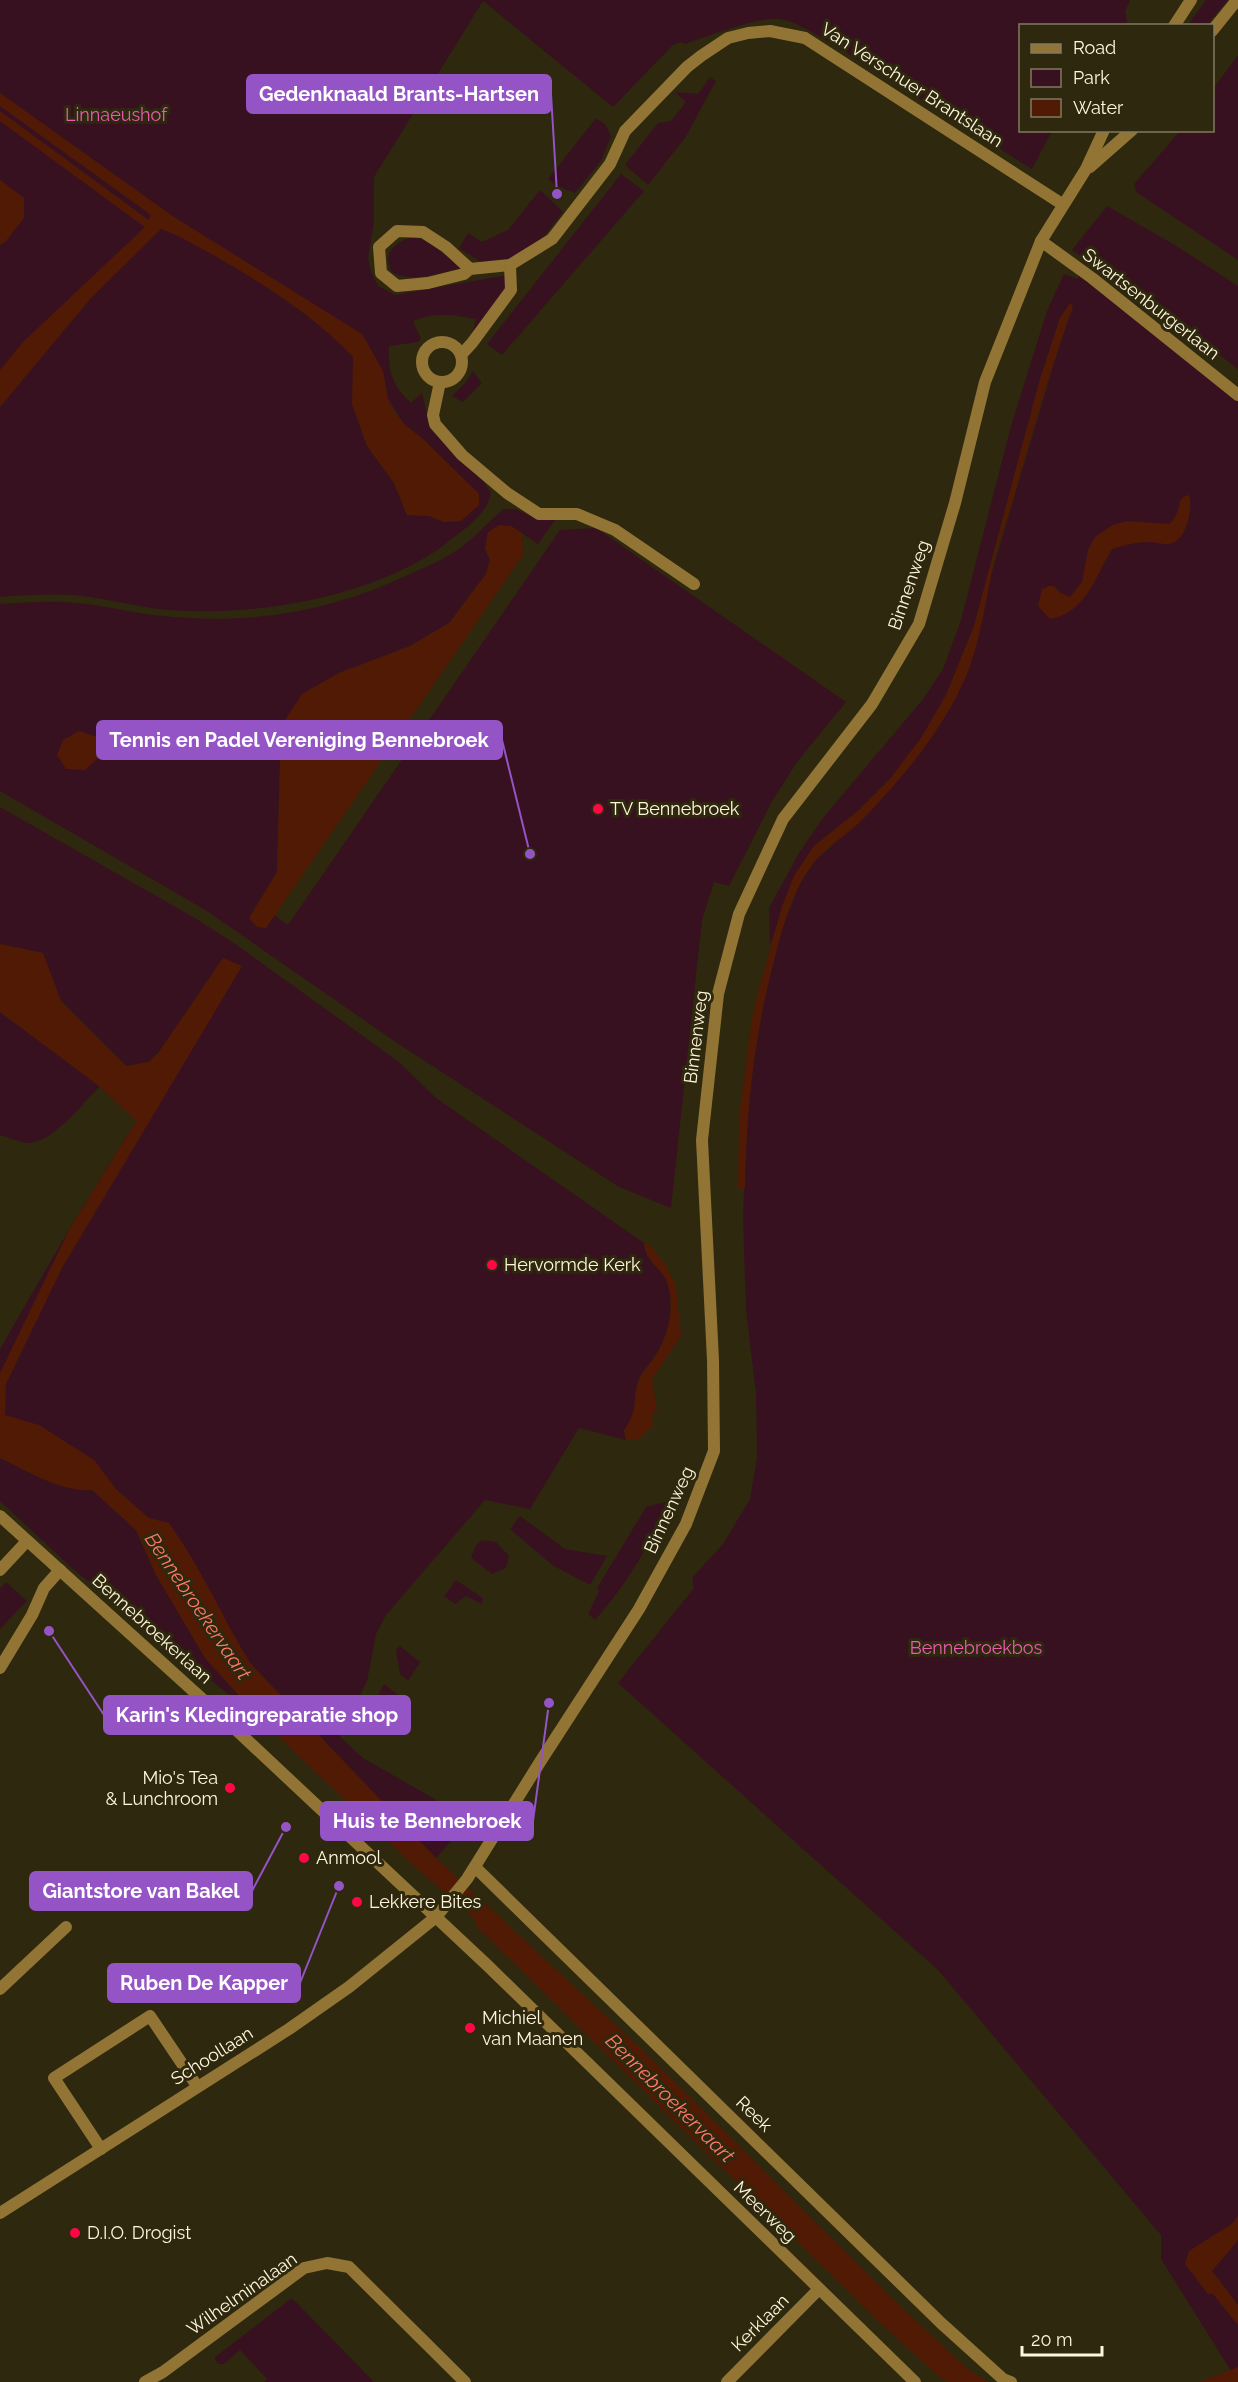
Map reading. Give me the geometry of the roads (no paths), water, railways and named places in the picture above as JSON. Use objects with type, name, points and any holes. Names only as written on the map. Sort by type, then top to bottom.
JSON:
[{"type":"street","points":[[1175,24],[1191,0]]},
{"type":"street","points":[[1214,29],[1237,0]]},
{"type":"street","name":"Van Verschuer Brantslaan","points":[[471,269],[446,247],[423,232],[397,231],[379,248],[381,273],[397,286],[428,283],[464,274],[471,269],[510,265],[552,239],[610,164],[625,131],[687,67],[728,38],[748,33],[770,31],[805,38],[1062,204]]},
{"type":"street","points":[[1086,170],[1103,132]]},
{"type":"street","points":[[1086,170],[1130,132]]},
{"type":"street","name":"Binnenweg","points":[[436,1917],[468,1880],[540,1762],[639,1609],[686,1524],[714,1451],[713,1360],[702,1140],[718,994],[739,914],[783,819],[872,704],[919,624],[955,503],[985,382],[1041,241],[1062,204],[1086,170]]},
{"type":"street","name":"Swartsenburgerlaan","points":[[1041,241],[1092,278],[1238,395]]},
{"type":"street","points":[[461,355],[452,345],[443,342],[435,343],[427,348],[423,356],[422,364],[425,373],[431,379],[440,382],[448,381],[456,376],[460,368],[461,355],[511,290],[510,265]]},
{"type":"street","points":[[440,382],[433,415],[435,424],[462,455],[507,493],[539,514],[577,514],[615,530],[694,584]]},
{"type":"street","name":"Bennebroekerlaan","points":[[0,1516],[231,1725],[436,1917]]},
{"type":"street","points":[[0,1570],[27,1541]]},
{"type":"street","points":[[0,1668],[33,1615],[44,1588],[60,1570]]},
{"type":"street","name":"Reek","points":[[475,1867],[941,2323],[1004,2379],[1011,2382]]},
{"type":"street","name":"Schoollaan","points":[[0,2213],[289,2029],[349,1987],[436,1917]]},
{"type":"street","name":"Meerweg","points":[[436,1917],[915,2382]]},
{"type":"street","points":[[0,1989],[66,1927]]},
{"type":"street","points":[[101,2149],[54,2078],[150,2016],[197,2086]]},
{"type":"street","name":"Wilhelminalaan","points":[[145,2382],[163,2372],[304,2268],[327,2263],[350,2267],[465,2382]]},
{"type":"street","name":"Kerklaan","points":[[728,2382],[819,2289]]},
{"type":"water","points":[[0,93],[174,217],[362,334],[383,371],[388,399],[393,410],[404,424],[424,440],[479,494],[479,505],[461,521],[444,522],[429,516],[407,515],[394,483],[367,446],[352,404],[353,357],[306,314],[270,289],[202,249],[161,229],[91,298],[0,407],[0,370],[23,342],[144,228],[151,215],[0,106]]},
{"type":"water","points":[[0,180],[24,198],[24,218],[6,241],[0,245]]},
{"type":"water","points":[[1070,303],[1073,306],[997,552],[975,649],[958,694],[935,733],[893,786],[863,819],[827,849],[808,870],[786,917],[762,1011],[747,1128],[745,1188],[738,1189],[739,1117],[751,1024],[782,906],[794,876],[814,846],[859,810],[890,779],[921,738],[946,695],[974,626],[1040,379],[1060,318]]},
{"type":"water","points":[[1189,495],[1190,508],[1187,524],[1175,542],[1169,544],[1140,543],[1112,549],[1088,592],[1073,609],[1050,619],[1038,606],[1042,589],[1049,586],[1054,586],[1059,592],[1070,597],[1082,582],[1088,550],[1095,537],[1113,525],[1127,521],[1170,524],[1177,514],[1181,499]]},
{"type":"water","points":[[499,525],[511,526],[522,533],[523,555],[266,928],[257,927],[249,918],[277,872],[281,726],[302,694],[339,673],[410,646],[449,623],[486,574],[490,560],[485,549],[488,532]]},
{"type":"water","points":[[79,731],[97,737],[101,755],[85,770],[66,769],[57,755],[63,740]]},
{"type":"water","name":"Bennebroekervaart","points":[[0,944],[43,953],[61,1001],[126,1066],[149,1062],[159,1052],[223,958],[242,966],[62,1268],[6,1384],[5,1415],[39,1425],[94,1460],[117,1490],[149,1518],[169,1523],[191,1557],[250,1663],[436,1858],[636,2044],[903,2309],[970,2371],[989,2382],[947,2382],[936,2374],[876,2319],[477,1927],[475,1919],[414,1866],[262,1721],[205,1658],[156,1575],[136,1530],[92,1490],[68,1488],[56,1484],[0,1458],[0,1373],[70,1228],[136,1121],[99,1086],[0,1012]]},
{"type":"water","points":[[644,1243],[650,1245],[666,1265],[676,1286],[681,1336],[652,1379],[657,1409],[652,1415],[653,1425],[638,1440],[626,1440],[624,1430],[632,1417],[639,1379],[659,1350],[667,1332],[671,1312],[667,1282],[648,1256]]},
{"type":"water","points":[[1238,2216],[1238,2240],[1212,2271],[1238,2305],[1238,2325],[1213,2294],[1208,2294],[1185,2264],[1189,2251],[1233,2223]]},
{"type":"water","points":[[1238,2367],[1238,2382],[1199,2382]]},
{"type":"waterway","points":[[0,116],[150,226]]},
{"type":"place","name":"Gedenknaald Brants-Hartsen","points":[[557,194]]},
{"type":"place","name":"TV Bennebroek","points":[[598,809]]},
{"type":"place","name":"Tennis en Padel Vereniging Bennebroek","points":[[530,854]]},
{"type":"place","name":"Hervormde Kerk","points":[[492,1265]]},
{"type":"place","name":"Karin's Kledingreparatie shop","points":[[49,1631]]},
{"type":"place","name":"Huis te Bennebroek","points":[[549,1703]]},
{"type":"place","name":"Mio's Tea & Lunchroom","points":[[230,1788]]},
{"type":"place","name":"Giantstore van Bakel","points":[[286,1827]]},
{"type":"place","name":"Anmool","points":[[304,1858]]},
{"type":"place","name":"Ruben De Kapper","points":[[339,1886]]},
{"type":"place","name":"Lekkere Bites","points":[[357,1902]]},
{"type":"place","name":"Michiel van Maanen","points":[[470,2028]]},
{"type":"place","name":"D.I.O. Drogist","points":[[75,2233]]},
{"type":"park label","name":"Linnaeushof","points":[[116,115]]},
{"type":"park label","name":"Bennebroekbos","points":[[976,1648]]}]
